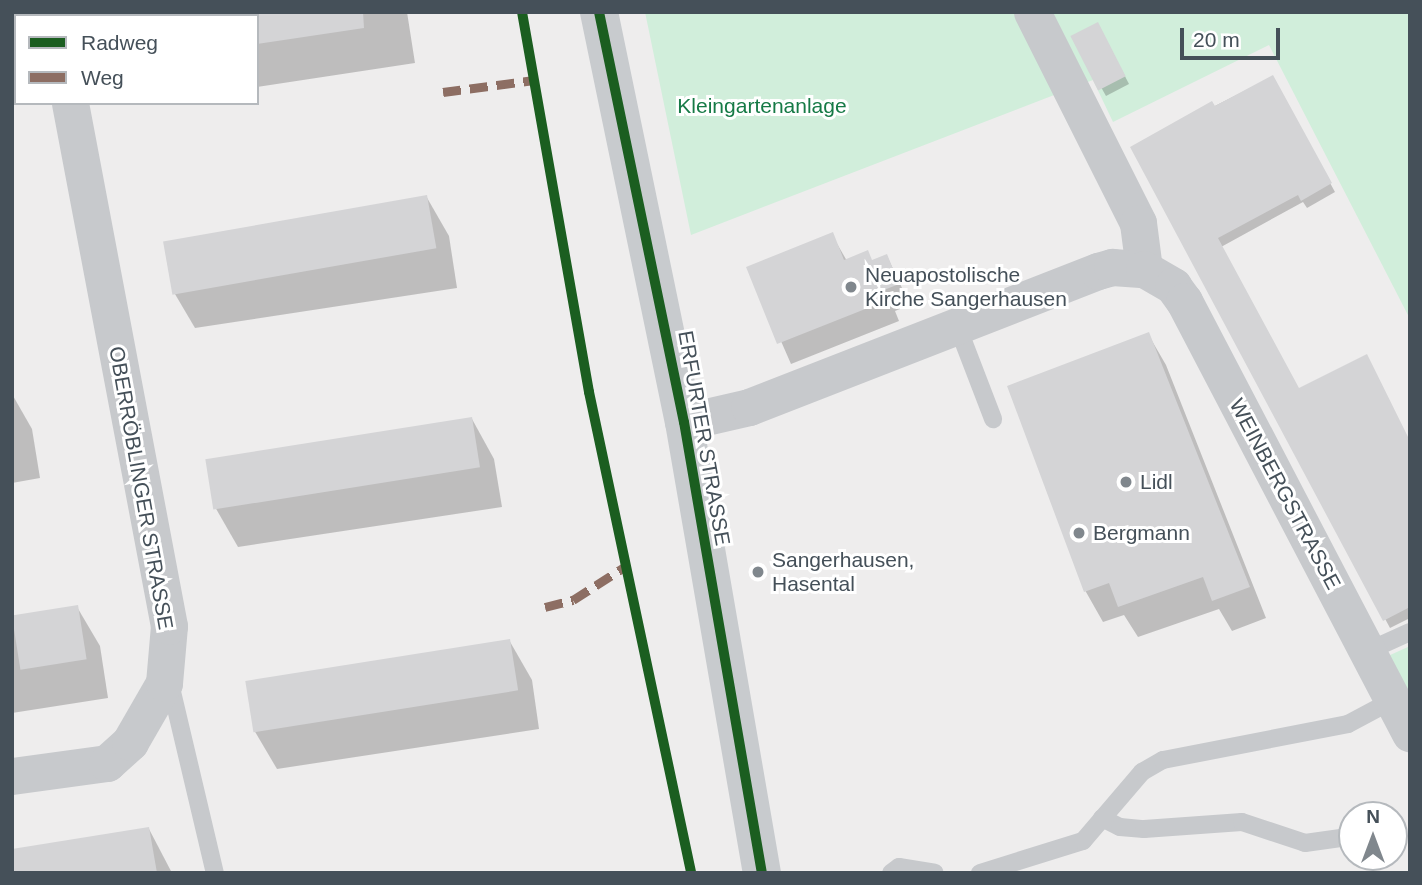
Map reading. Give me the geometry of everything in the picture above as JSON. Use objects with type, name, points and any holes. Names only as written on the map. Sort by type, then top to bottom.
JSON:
[{"type":"main road","name":"ERFURTER STRASSE","points":[[599,12],[684,422],[762,873]]},
{"type":"street","points":[[684,422],[749,407],[1112,267],[1144,268],[1138,223],[1032,12]]},
{"type":"street","name":"OBERRÖBLINGER STRASSE","points":[[12,776],[107,763],[130,742],[164,683],[166,667],[167,615],[69,105]]},
{"type":"street","name":"WEINBERGSTRASSE","points":[[1144,268],[1173,286],[1184,301],[1410,734]]},
{"type":"lane","points":[[957,325],[993,419]]},
{"type":"lane","points":[[1367,651],[1410,632]]},
{"type":"lane","points":[[166,667],[215,873]]},
{"type":"lane","points":[[980,873],[1068,849],[1083,841],[1142,772],[1163,760],[1348,724],[1392,700]]},
{"type":"lane","points":[[1102,818],[1120,827],[1144,829],[1242,822],[1305,843],[1338,838]]},
{"type":"lane","points":[[891,873],[899,867],[916,867],[935,873]]},
{"type":"green space","name":"Kleingartenanlage","points":[[645,12],[1410,12],[1410,319],[1269,45],[1113,122],[1093,80],[691,235]]},
{"type":"green space","points":[[1410,646],[1410,698],[1388,656]]},
{"type":"building","points":[[363,12],[364,28],[259,44],[257,14]]},
{"type":"building","points":[[1098,22],[1126,76],[1098,90],[1070,36]]},
{"type":"building","points":[[1273,75],[1332,183],[1301,201],[1298,195],[1218,238],[1299,388],[1367,354],[1410,441],[1410,607],[1383,621],[1130,147],[1212,101],[1215,106]]},
{"type":"building","points":[[427,195],[436,248],[172,295],[163,242]]},
{"type":"building","points":[[833,232],[844,260],[868,250],[872,260],[887,254],[899,284],[884,290],[888,300],[777,344],[746,267]]},
{"type":"building","name":"Lidl","points":[[1149,332],[1250,587],[1212,601],[1203,577],[1118,607],[1109,583],[1084,592],[1007,386]]},
{"type":"building","points":[[472,417],[480,467],[213,510],[205,459]]},
{"type":"building","points":[[78,605],[87,659],[20,670],[12,615]]},
{"type":"building","points":[[510,639],[518,690],[253,732],[245,681]]},
{"type":"building","points":[[149,827],[157,873],[12,873],[12,849]]},
{"type":"marked path","points":[[443,92],[534,80]]},
{"type":"marked path","points":[[545,607],[573,600],[626,566]]},
{"type":"cycle path","points":[[522,12],[589,392],[691,873]]},
{"type":"cycle path","points":[[599,12],[684,422],[762,873]]},
{"type":"place","name":"Neuapostolische Kirche Sangerhausen","points":[[851,287]]},
{"type":"place","name":"Lidl","points":[[1126,482]]},
{"type":"place","name":"Bergmann","points":[[1079,533]]},
{"type":"place","name":"Sangerhausen, Hasental","points":[[758,572]]}]
